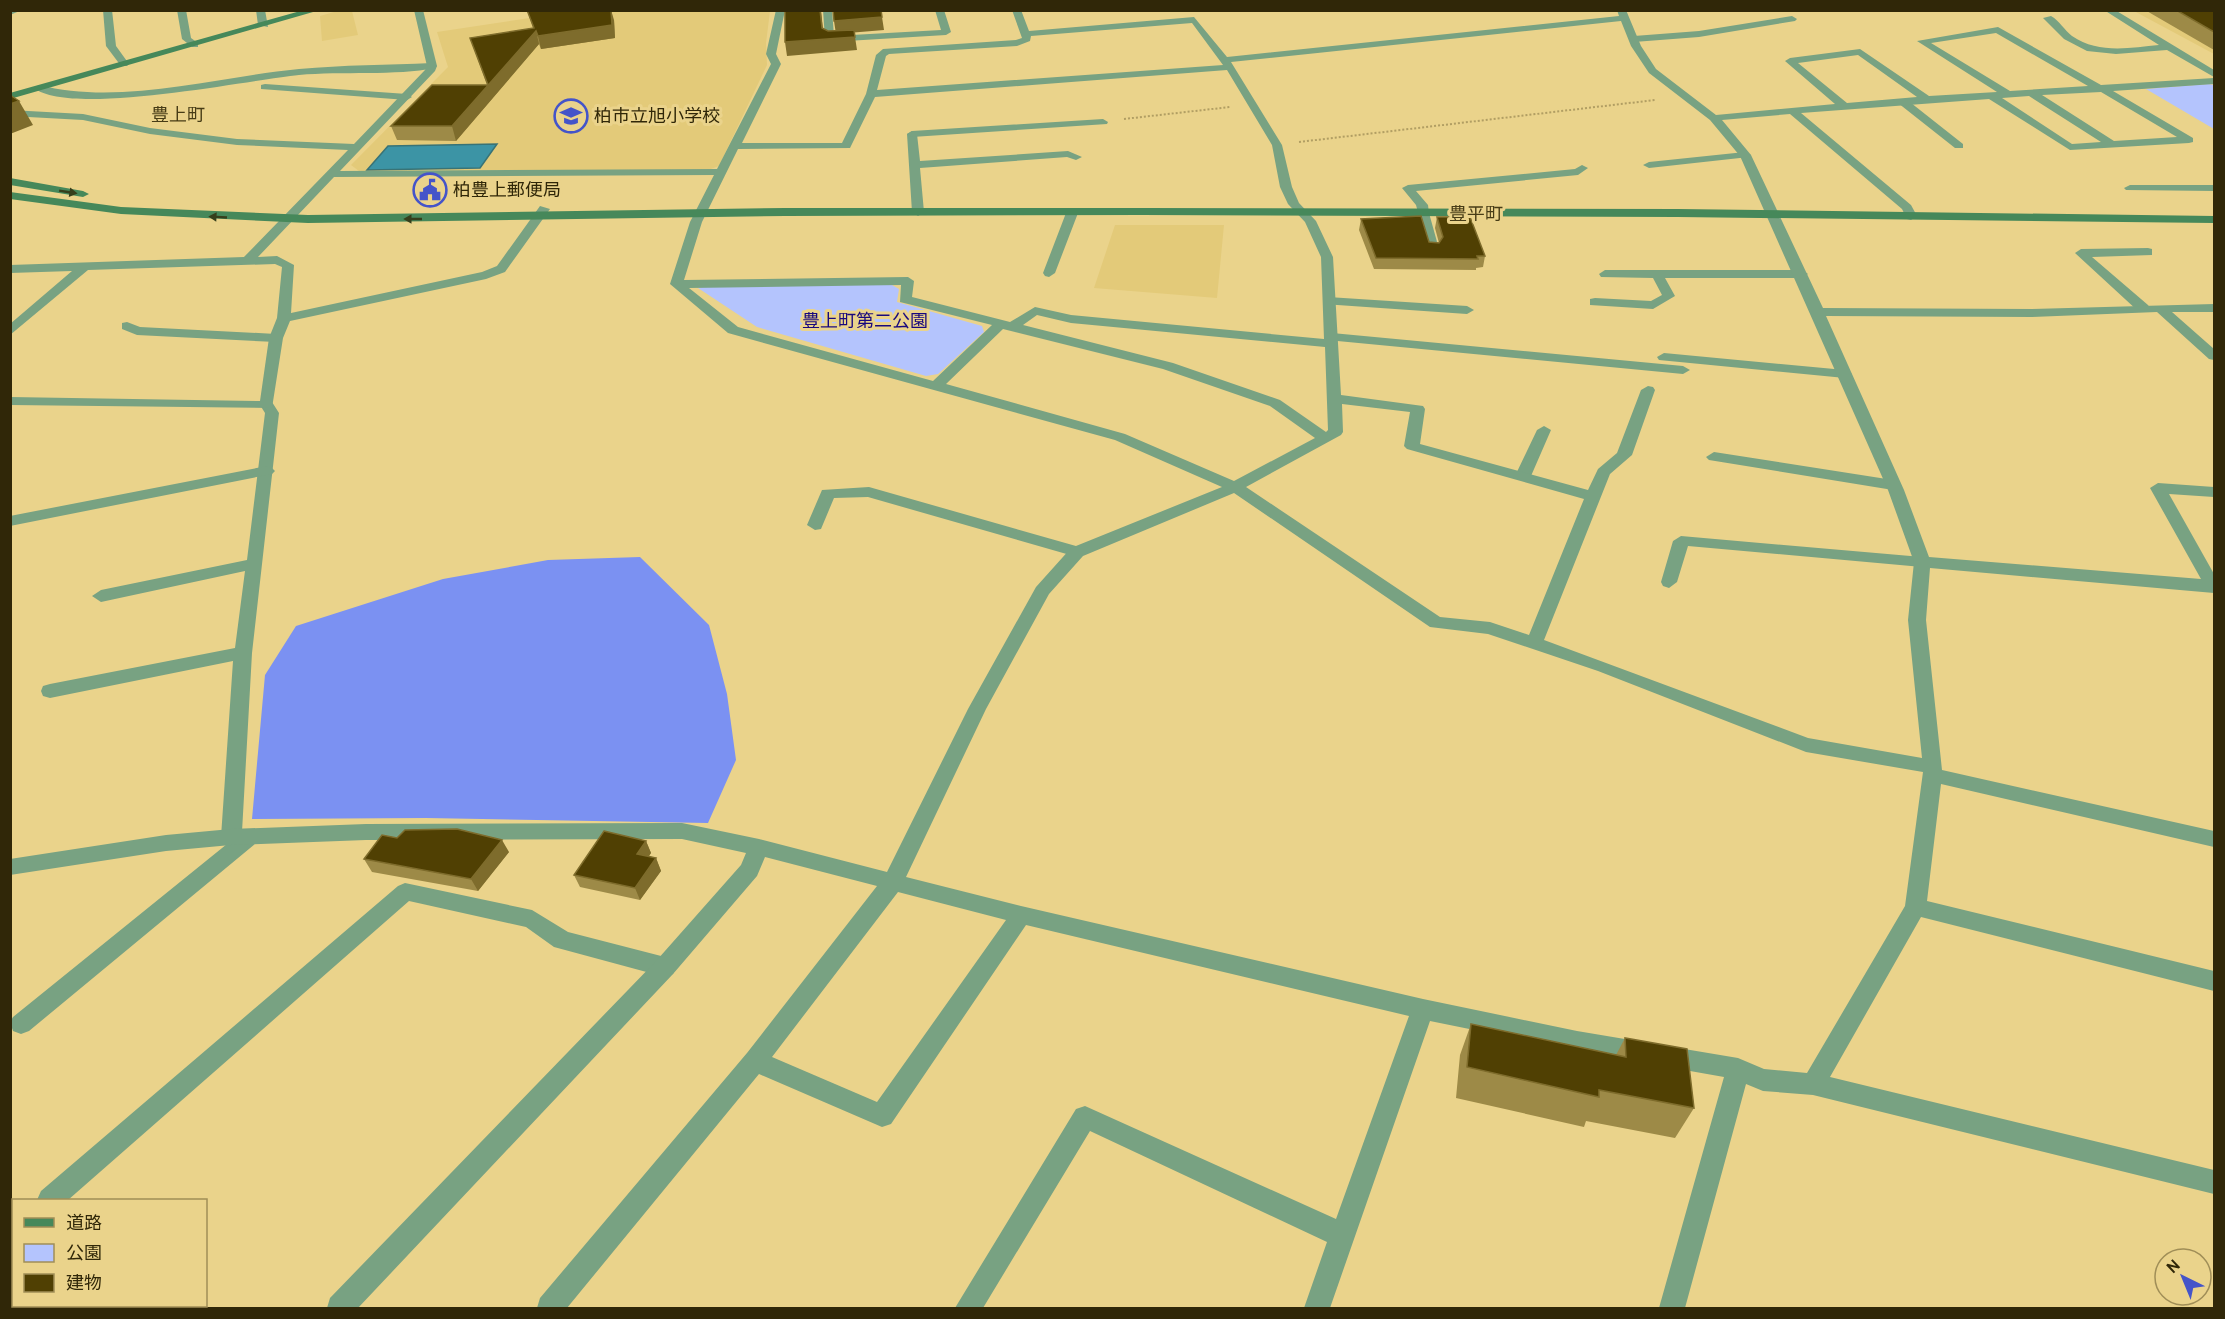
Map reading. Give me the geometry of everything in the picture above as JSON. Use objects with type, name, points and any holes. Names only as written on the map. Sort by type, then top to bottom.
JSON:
[{"type":"street","points":[[10,12],[18,10]]},
{"type":"street","points":[[107,10],[111,46],[124,64]]},
{"type":"street","points":[[181,10],[187,39],[195,45]]},
{"type":"street","points":[[260,10],[261,23],[265,25]]},
{"type":"street","points":[[10,96],[316,10]]},
{"type":"street","points":[[418,10],[432,66]]},
{"type":"street","points":[[676,284],[691,232],[776,64],[771,54],[781,10]]},
{"type":"street","points":[[827,10],[830,39],[946,32],[939,10]]},
{"type":"street","points":[[734,146],[846,146],[871,94],[880,55],[886,51],[1017,44],[1027,39],[1016,10]]},
{"type":"street","points":[[2108,10],[2214,74]]},
{"type":"street","points":[[871,94],[1227,63],[1622,14],[1652,71],[1683,97],[1714,118],[1745,155],[1802,274],[1893,484],[1922,562],[1917,620],[1933,771],[1916,907],[1813,1084]]},
{"type":"street","points":[[2048,18],[2058,23],[2066,37],[2096,52],[2169,47]]},
{"type":"street","points":[[1634,39],[1699,34],[1792,19]]},
{"type":"street","points":[[550,1308],[755,1061],[893,882],[977,709],[1042,591],[1077,552],[1235,487],[1336,432],[1327,257],[1304,213],[1294,204],[1286,187],[1277,145],[1227,63],[1194,20],[1026,34]]},
{"type":"street","points":[[1992,96],[2070,147],[2189,140],[1998,30],[1922,41],[2009,95]]},
{"type":"street","points":[[884,36],[886,51]]},
{"type":"street","points":[[1844,106],[1790,61],[1860,52],[1926,99]]},
{"type":"street","points":[[39,88],[50,94],[112,94],[298,72],[432,66]]},
{"type":"street","points":[[247,261],[354,147],[407,97],[432,66]]},
{"type":"street","points":[[1714,118],[1926,99],[2214,81]]},
{"type":"street","points":[[266,87],[407,97]]},
{"type":"street","points":[[2033,94],[2113,145]]},
{"type":"street","points":[[1902,101],[1959,146]]},
{"type":"street","points":[[1792,111],[1907,207],[1911,216]]},
{"type":"street","points":[[10,113],[83,117],[150,131],[237,142],[354,147]]},
{"type":"street","points":[[918,212],[912,134],[1102,122]]},
{"type":"street","points":[[915,165],[1068,154],[1076,157]]},
{"type":"street","points":[[1648,165],[1745,155]]},
{"type":"street","points":[[1433,249],[1422,205],[1408,189],[1578,172],[1582,168]]},
{"type":"street","points":[[328,174],[721,172]]},
{"type":"street","points":[[10,181],[140,200],[292,214]]},
{"type":"street","points":[[2130,188],[2214,188]]},
{"type":"street","points":[[10,195],[165,214],[1423,213],[2214,220]]},
{"type":"street","points":[[1049,273],[1072,213]]},
{"type":"street","points":[[284,318],[501,269],[541,214]]},
{"type":"street","points":[[2143,308],[2081,253],[2148,252]]},
{"type":"street","points":[[10,269],[277,260],[288,265],[284,318],[276,338],[267,405],[272,413],[267,471],[243,653],[240,837],[21,1024]]},
{"type":"street","points":[[10,331],[84,267]]},
{"type":"street","points":[[1605,274],[1802,274]]},
{"type":"street","points":[[1595,302],[1653,305],[1669,296],[1657,274]]},
{"type":"street","points":[[676,284],[908,280],[905,299],[1168,366],[1275,403],[1325,438]]},
{"type":"street","points":[[676,284],[733,330],[1120,437],[1235,487],[1436,623],[1490,628],[1604,667],[1806,746],[1933,771],[2214,840]]},
{"type":"street","points":[[1328,301],[1467,310]]},
{"type":"street","points":[[1818,312],[2021,313],[2143,308],[2214,308]]},
{"type":"street","points":[[2160,308],[2214,356]]},
{"type":"street","points":[[936,386],[1004,326],[1035,310],[1071,320],[1683,370]]},
{"type":"street","points":[[127,326],[137,332],[276,338]]},
{"type":"street","points":[[1628,353],[1845,374]]},
{"type":"street","points":[[1534,644],[1592,496],[1603,472],[1624,455],[1648,390]]},
{"type":"street","points":[[1335,399],[1418,409],[1412,446],[1592,496]]},
{"type":"street","points":[[10,401],[267,405]]},
{"type":"street","points":[[1523,476],[1544,430]]},
{"type":"street","points":[[1714,457],[1893,484]]},
{"type":"street","points":[[10,521],[267,471]]},
{"type":"street","points":[[2214,492],[2158,488],[2214,587]]},
{"type":"street","points":[[815,525],[828,493],[869,492],[1077,552]]},
{"type":"street","points":[[1669,582],[1681,542],[1747,545],[2214,587]]},
{"type":"street","points":[[101,596],[254,564]]},
{"type":"street","points":[[50,691],[243,653]]},
{"type":"street","points":[[10,867],[166,843],[240,837],[366,832],[682,831],[759,847],[1021,915],[1423,1009],[1577,1041],[1738,1069],[1763,1080],[1813,1084],[2214,1182]]},
{"type":"street","points":[[340,1308],[665,967],[750,870],[759,847]]},
{"type":"street","points":[[51,1199],[405,892],[531,919],[562,940],[665,967]]},
{"type":"street","points":[[1916,907],[2214,981]]},
{"type":"street","points":[[755,1061],[882,1116],[1021,915]]},
{"type":"street","points":[[1317,1308],[1423,1009]]},
{"type":"street","points":[[1672,1308],[1738,1069]]},
{"type":"street","points":[[968,1308],[1085,1117],[1344,1236]]},
{"type":"path","points":[[1277,145],[1683,97]]},
{"type":"path","points":[[1102,122],[1253,104]]},
{"type":"shaded area","points":[[341,10],[352,11],[358,35],[322,41],[320,16]]},
{"type":"shaded area","name":"柏市立旭小学校","points":[[582,10],[770,11],[766,43],[767,65],[719,166],[708,170],[359,171],[351,165],[448,67],[437,32]]},
{"type":"shaded area","points":[[2134,11],[2194,11],[2214,21],[2214,54]]},
{"type":"shaded area","points":[[497,144],[480,168],[367,170],[388,146]]},
{"type":"shaded area","points":[[1115,225],[1224,225],[1217,298],[1094,288]]},
{"type":"shaded area","points":[[640,557],[709,625],[727,694],[736,760],[708,823],[426,818],[252,819],[265,675],[296,626],[443,579],[548,560]]},
{"type":"green space","points":[[2214,85],[2214,129],[2146,89]]},
{"type":"green space","name":"豊上町第二公園","points":[[711,285],[892,285],[899,289],[897,302],[982,326],[984,332],[938,374],[926,376],[757,327],[698,288]]},
{"type":"building","points":[[527,10],[611,10],[612,25],[538,36],[536,31],[452,126],[391,126],[432,85],[488,85],[470,38],[534,28]]},
{"type":"building","points":[[785,10],[820,10],[822,28],[828,31],[854,30],[855,37],[785,42]]},
{"type":"building","points":[[833,10],[881,10],[882,17],[834,21]]},
{"type":"building","points":[[2176,10],[2214,10],[2214,32]]},
{"type":"building","points":[[10,95],[19,101],[10,104]]},
{"type":"building","points":[[1421,216],[1429,242],[1439,243],[1443,237],[1437,217],[1470,217],[1485,256],[1477,256],[1478,259],[1376,258],[1361,219]]},
{"type":"building","points":[[457,829],[502,840],[471,879],[364,859],[382,835],[397,838],[405,830]]},
{"type":"building","points":[[604,831],[646,841],[637,854],[656,858],[635,888],[574,875]]},
{"type":"building","points":[[1471,1024],[1626,1057],[1625,1038],[1687,1049],[1694,1108],[1599,1090],[1599,1097],[1467,1067]]},
{"type":"place","name":"柏市立旭小学校","points":[[571,116]]},
{"type":"place","name":"柏豊上郵便局","points":[[430,190]]},
{"type":"district","name":"豊上町","points":[[178,115]]},
{"type":"district","name":"豊平町","points":[[1476,214]]}]
